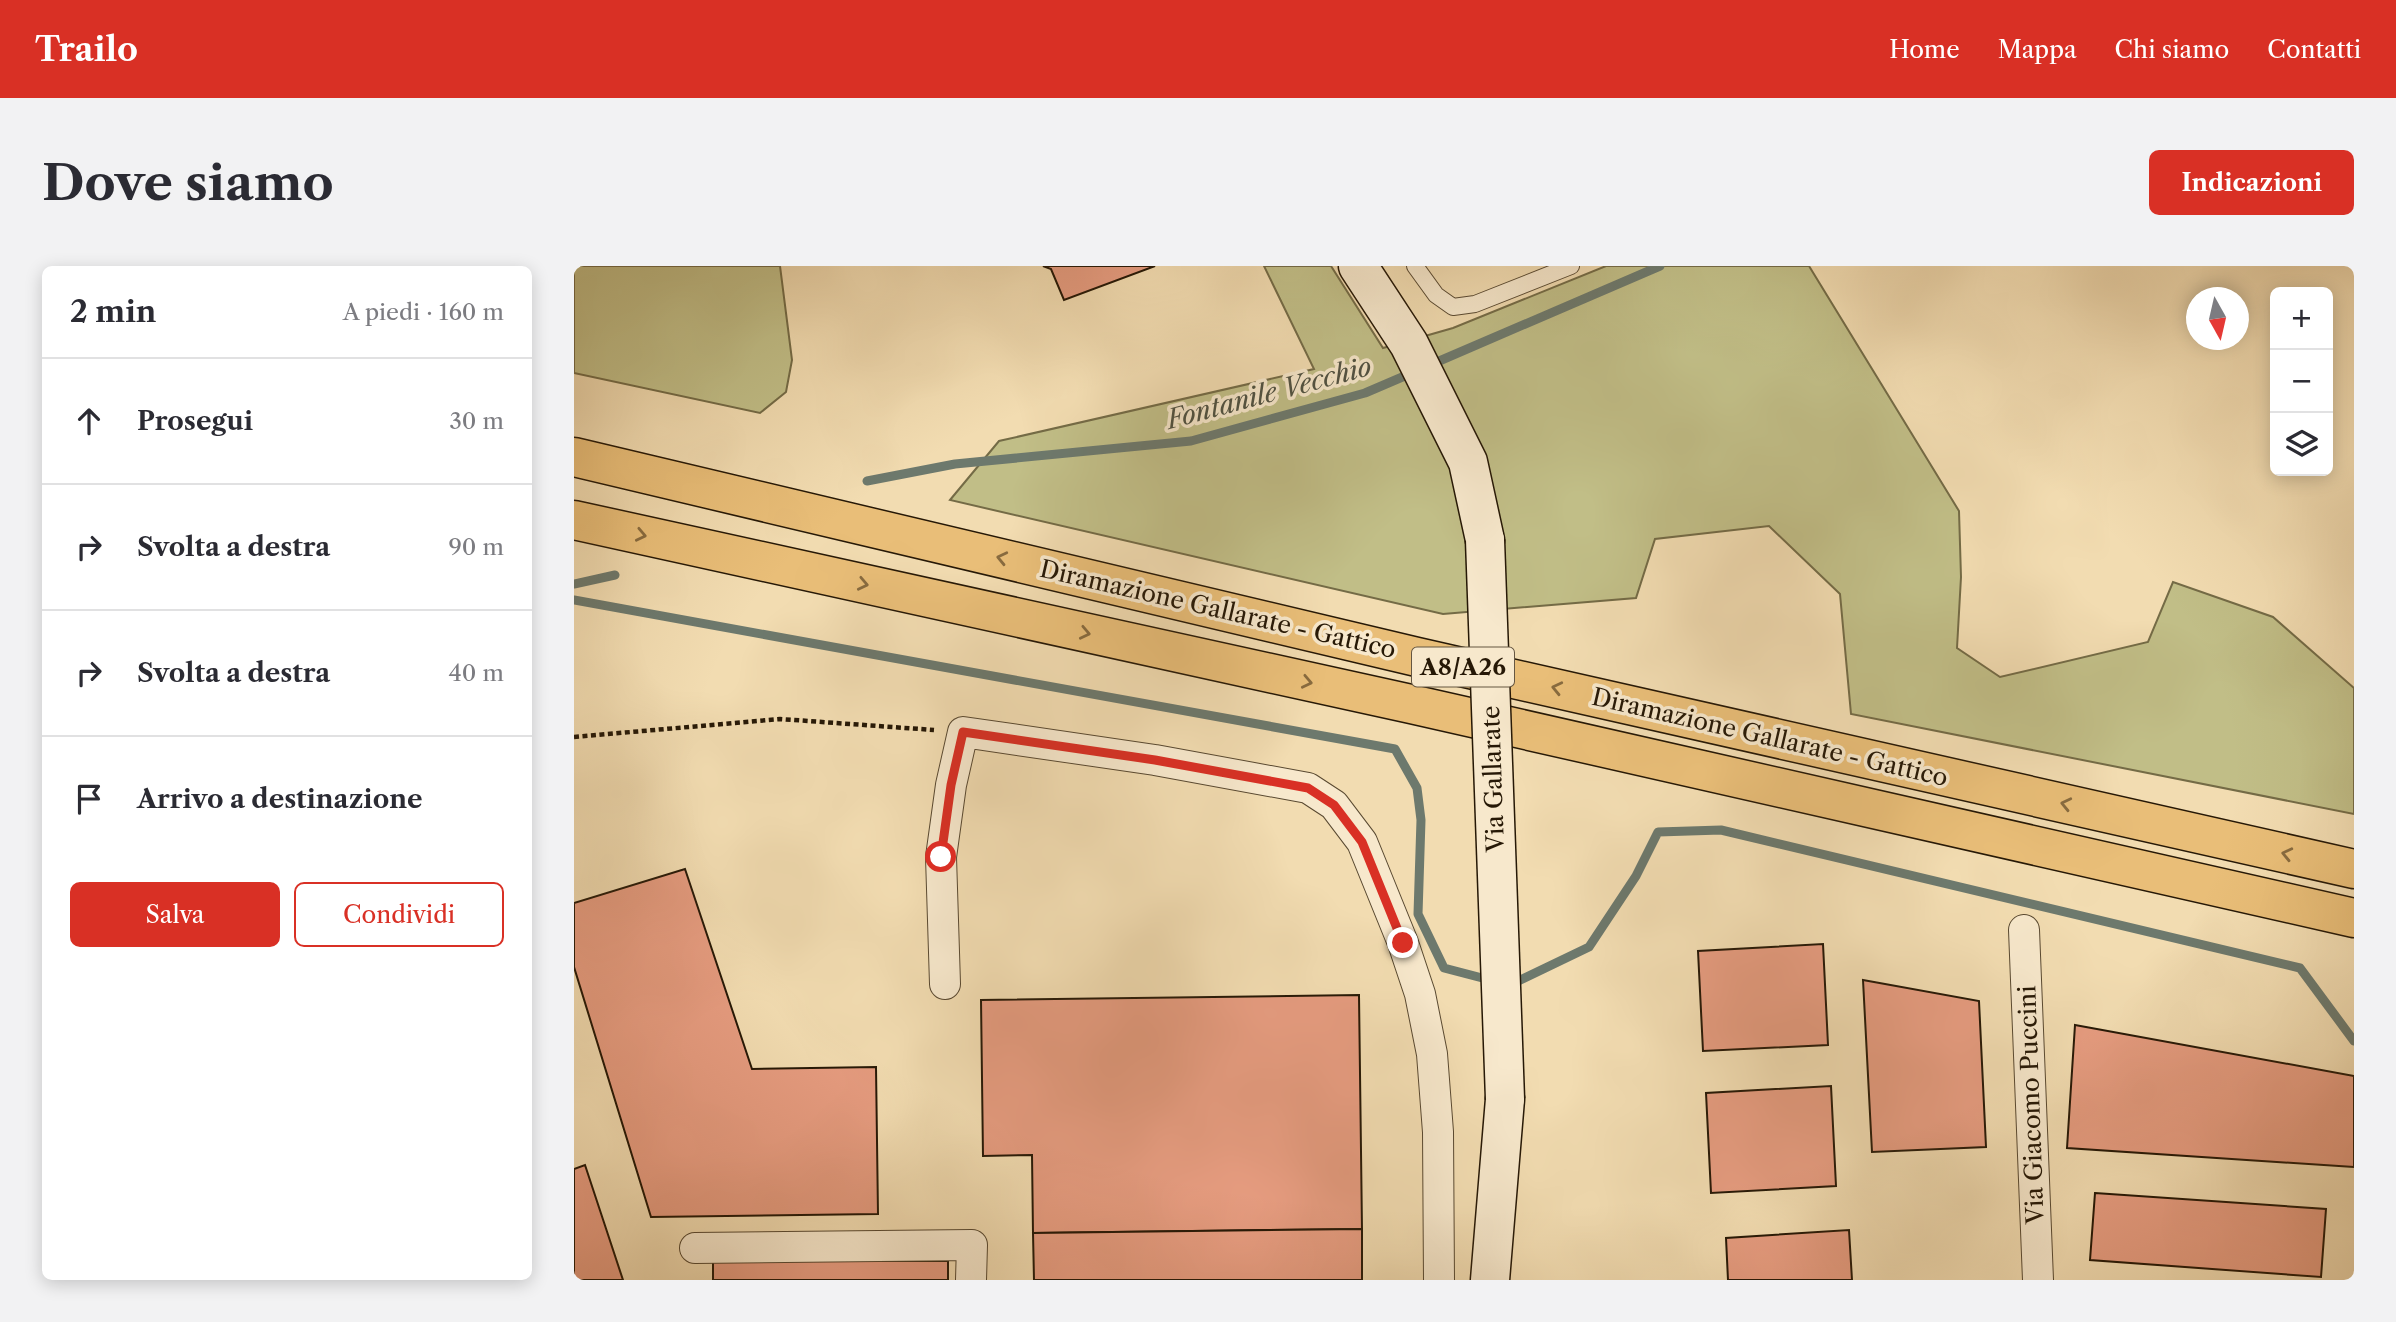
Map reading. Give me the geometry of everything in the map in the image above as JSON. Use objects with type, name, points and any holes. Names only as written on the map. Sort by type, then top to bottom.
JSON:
[{"type":"highway","name":"Diramazione Gallarate - Gattico","points":[[574,457],[1417,657],[2354,869]]},
{"type":"highway","name":"Diramazione Gallarate - Gattico","points":[[574,520],[1424,707],[2354,918]]},
{"type":"main road","name":"Via Gallarate","points":[[1358,266],[1409,344],[1468,462],[1485,540],[1504,1099],[1490,1280]]},
{"type":"street","points":[[945,984],[941,857],[951,785],[963,732],[1155,760],[1308,788],[1334,805],[1362,842],[1403,943],[1420,994],[1432,1054],[1438,1132],[1438,1280]]},
{"type":"street","name":"Via Giacomo Puccini","points":[[2024,930],[2038,1280]]},
{"type":"street","points":[[695,1248],[972,1245],[971,1280]]},
{"type":"lane","points":[[1415,266],[1436,295],[1453,307],[1475,304],[1571,266]]},
{"type":"path","points":[[574,737],[780,719],[963,732]]},
{"type":"shaded area","points":[[574,266],[780,266],[792,360],[786,392],[760,413],[574,373]]},
{"type":"shaded area","points":[[1264,266],[1331,266],[1383,348],[1453,328],[1606,266],[1809,266],[1959,511],[1961,577],[1957,648],[2000,677],[2148,642],[2173,582],[2273,617],[2354,688],[2354,814],[1851,714],[1840,594],[1769,526],[1655,539],[1636,598],[1443,614],[950,500],[999,441],[1314,369]]},
{"type":"building","points":[[1043,266],[1155,266],[1064,300],[1051,269]]},
{"type":"building","points":[[685,869],[752,1069],[876,1067],[878,1214],[651,1217],[574,967],[574,903]]},
{"type":"building","points":[[1823,944],[1828,1045],[1703,1051],[1698,951]]},
{"type":"building","points":[[1863,980],[1979,1001],[1986,1147],[1872,1152]]},
{"type":"building","points":[[1359,995],[1362,1229],[1033,1233],[1032,1155],[983,1156],[981,1000]]},
{"type":"building","points":[[2075,1025],[2354,1076],[2354,1167],[2067,1148]]},
{"type":"building","points":[[1831,1086],[1836,1186],[1711,1193],[1706,1093]]},
{"type":"building","points":[[585,1165],[623,1280],[574,1280],[574,1169]]},
{"type":"building","points":[[2095,1193],[2326,1209],[2321,1277],[2090,1260]]},
{"type":"building","points":[[1362,1229],[1362,1280],[1034,1280],[1033,1233]]},
{"type":"building","points":[[1849,1230],[1852,1280],[1728,1280],[1726,1238]]},
{"type":"building","points":[[713,1261],[948,1261],[948,1280],[713,1280]]},
{"type":"waterway","name":"Fontanile Vecchio","points":[[1430,365],[1660,266]]},
{"type":"waterway","name":"Fontanile Vecchio","points":[[867,481],[955,464],[1191,441],[1365,393],[1414,372]]},
{"type":"waterway","name":"Fontanile Vecchio","points":[[574,584],[615,575]]},
{"type":"waterway","points":[[574,600],[1395,749],[1417,788],[1421,820],[1418,914],[1444,968],[1490,980]]},
{"type":"waterway","points":[[1510,985],[1589,947],[1636,876],[1658,832],[1721,830],[2300,968],[2354,1041]]},
{"type":"route","points":[[941,857],[951,785],[963,732],[1155,760],[1308,788],[1334,805],[1362,842],[1403,943]]}]
